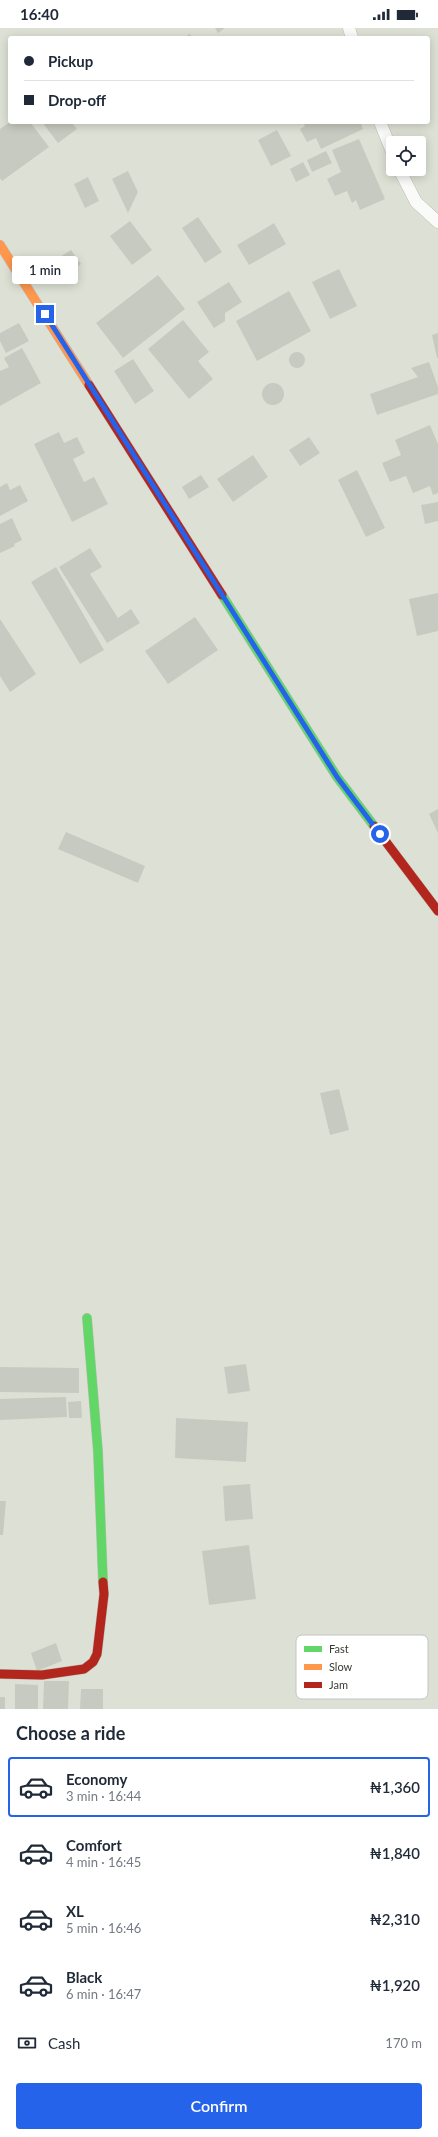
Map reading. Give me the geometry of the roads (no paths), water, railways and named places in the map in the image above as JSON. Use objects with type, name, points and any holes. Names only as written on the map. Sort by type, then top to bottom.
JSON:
[{"type":"street","points":[[0,245],[337,777],[438,911]]},
{"type":"street","points":[[0,1674],[42,1675],[84,1669],[94,1662],[98,1654],[104,1594],[98,1452],[87,1318]]},
{"type":"lane","points":[[381,124],[386,137]]},
{"type":"lane","points":[[403,176],[416,202],[438,222]]}]
